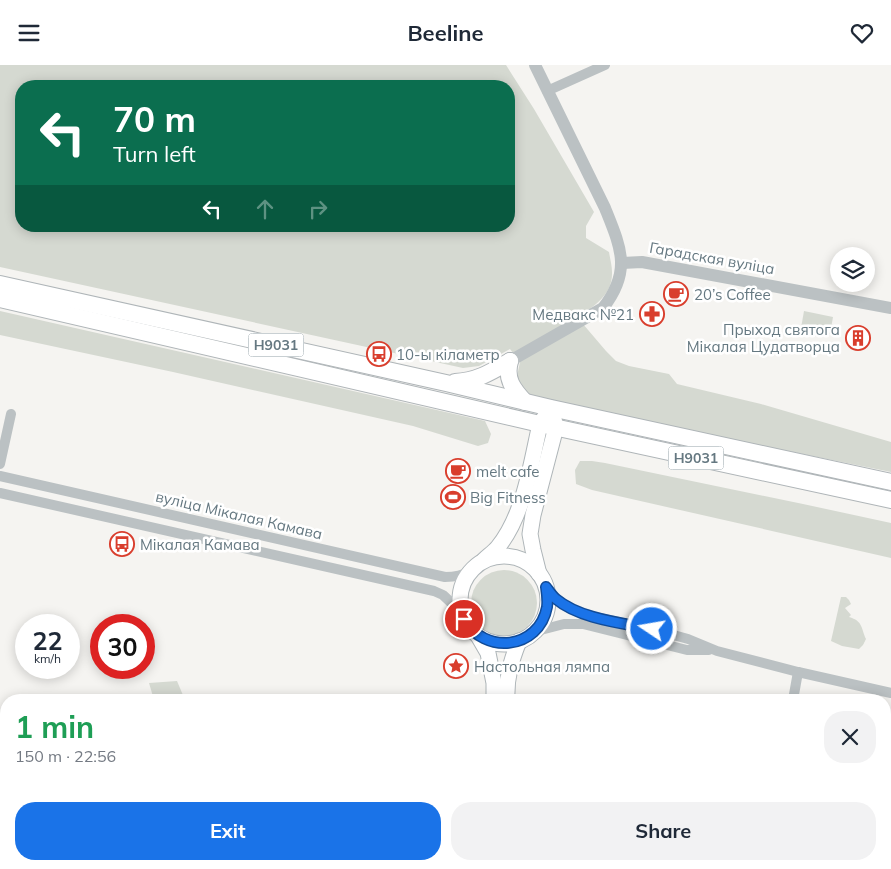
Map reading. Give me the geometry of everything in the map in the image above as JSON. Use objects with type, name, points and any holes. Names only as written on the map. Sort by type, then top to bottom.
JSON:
[{"type":"main road","name":"Н9031","points":[[0,284],[524,402],[891,482]]},
{"type":"main road","name":"Н9031","points":[[0,299],[548,426],[891,500]]},
{"type":"main road","points":[[446,383],[471,381],[510,361]]},
{"type":"main road","points":[[510,361],[508,374],[510,381],[524,402]]},
{"type":"main road","points":[[477,635],[496,643],[519,641],[533,632],[545,613],[547,602],[543,581],[532,550],[530,534],[551,408]]},
{"type":"main road","points":[[494,694],[494,683],[488,653],[477,635],[467,624],[462,613],[461,591],[470,571],[497,548],[514,521],[548,426]]},
{"type":"main road","points":[[483,561],[495,557],[512,557],[528,563],[543,581]]},
{"type":"main road","points":[[507,694],[506,685],[509,672],[519,641]]},
{"type":"street","points":[[510,361],[603,308],[611,298],[621,275],[622,263],[619,247],[605,208],[535,65]]},
{"type":"street","points":[[547,91],[605,65]]},
{"type":"street","name":"Гарадская вуліца","points":[[622,263],[642,262],[891,308]]},
{"type":"street","points":[[0,464],[11,414]]},
{"type":"street","name":"вуліца Мікалая Камава","points":[[0,476],[445,577],[454,577],[470,571]]},
{"type":"street","name":"вуліца Мікалая Камава","points":[[0,493],[434,591],[443,595],[462,613]]},
{"type":"street","points":[[543,581],[555,599],[585,615],[652,629],[688,639],[717,651],[891,693]]},
{"type":"street","points":[[533,632],[564,624],[583,624],[687,649],[717,651]]},
{"type":"street","points":[[794,694],[798,672]]},
{"type":"shaded area","points":[[0,65],[506,65],[534,109],[594,212],[586,226],[586,238],[609,252],[612,272],[606,294],[577,317],[606,351],[616,361],[629,366],[669,374],[677,384],[761,404],[891,442],[891,472],[528,398],[516,381],[520,362],[510,349],[479,366],[463,368],[0,267]]},
{"type":"shaded area","points":[[0,311],[485,421],[491,434],[488,443],[478,446],[413,426],[0,335]]},
{"type":"shaded area","points":[[804,311],[833,317],[830,334],[801,328]]},
{"type":"shaded area","points":[[580,461],[605,463],[891,523],[891,558],[592,490],[576,484],[575,470]]},
{"type":"shaded area","points":[[504,570],[517,573],[527,580],[534,590],[537,603],[534,616],[527,626],[517,633],[504,636],[491,633],[481,626],[474,616],[471,603],[474,590],[481,580],[491,573]]},
{"type":"shaded area","points":[[841,597],[846,597],[849,600],[851,604],[845,608],[851,615],[849,617],[859,623],[866,639],[859,649],[842,646],[831,641]]},
{"type":"shaded area","points":[[177,681],[182,694],[152,694],[149,683]]},
{"type":"place","name":"20’s Coffee","points":[[676,294]]},
{"type":"place","name":"Медвакс №21","points":[[652,314]]},
{"type":"place","name":"Прыход святога Мікалая Цудатворца","points":[[858,338]]},
{"type":"place","name":"10-ы кіламетр","points":[[379,354]]},
{"type":"place","name":"melt cafe","points":[[458,471]]},
{"type":"place","name":"Big Fitness","points":[[453,497]]},
{"type":"place","name":"Мікалая Камава","points":[[122,544]]},
{"type":"place","name":"Настольная лямпа","points":[[456,666]]},
{"type":"route","points":[[464,619],[475,633],[491,642],[519,641],[533,632],[543,618],[547,608],[546,587],[555,599],[585,615],[652,629]]}]
